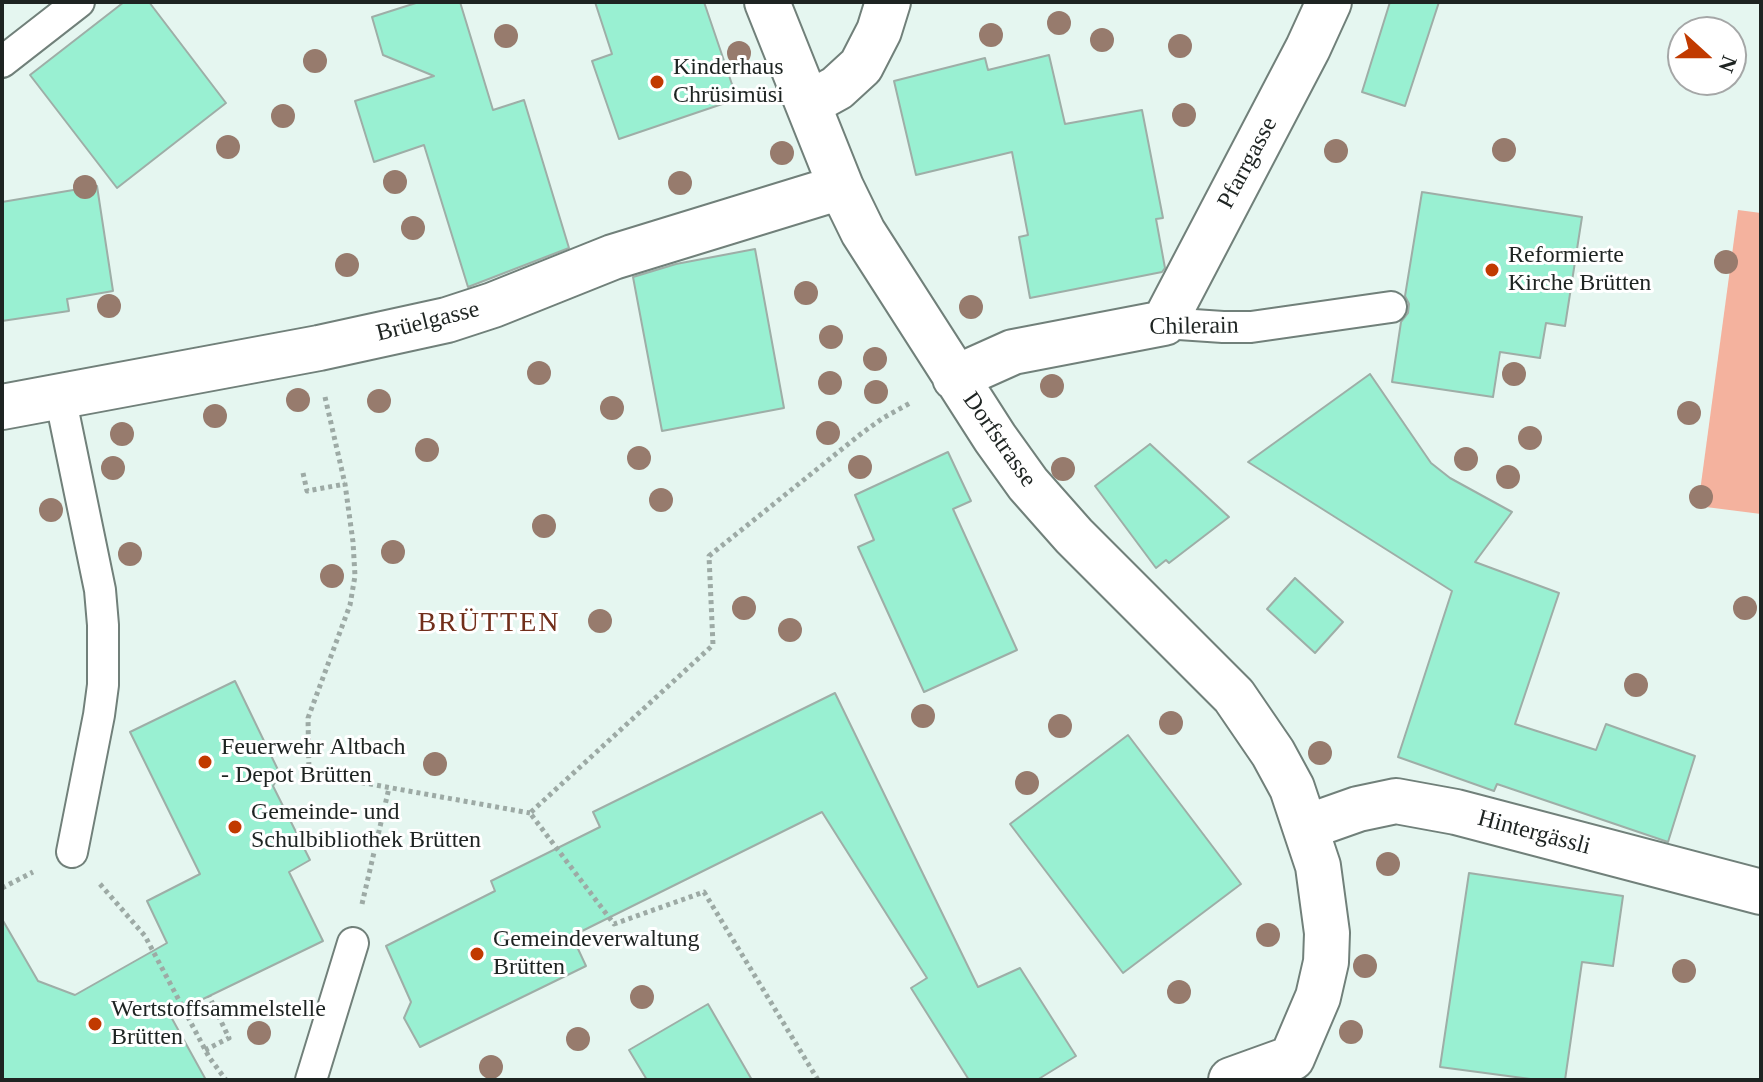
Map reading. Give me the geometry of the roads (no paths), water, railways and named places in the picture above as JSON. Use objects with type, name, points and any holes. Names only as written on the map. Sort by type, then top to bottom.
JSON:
[{"type":"street","name":"Dorfstrasse","points":[[767,2],[841,187],[885,270],[955,378],[1012,462],[1047,506],[1121,586],[1234,696],[1273,753],[1292,788],[1318,866],[1325,906],[1326,962],[1303,1069]]},
{"type":"street","points":[[808,104],[837,88],[861,66],[879,31],[888,2]]},
{"type":"street","name":"Pfarrgasse","points":[[1164,323],[1329,2]]},
{"type":"street","name":"Brüelgasse","points":[[2,407],[319,348],[447,320],[613,257],[841,187]]},
{"type":"street","name":"Chilerain","points":[[955,378],[1013,352],[1164,323]]},
{"type":"street","name":"Hintergässli","points":[[1307,827],[1358,809],[1396,801],[1456,812],[1761,892]]},
{"type":"street","points":[[1231,1080],[1303,1069]]},
{"type":"lane","points":[[2,62],[79,2]]},
{"type":"lane","name":"Chilerain","points":[[1164,323],[1251,327],[1391,307]]},
{"type":"lane","points":[[60,396],[100,590],[103,625],[103,685],[99,715],[72,852]]},
{"type":"lane","points":[[311,1080],[353,943]]},
{"type":"place","name":"Kinderhaus Chrüsimüsi","points":[[657,82]]},
{"type":"place","name":"Reformierte Kirche Brütten","points":[[1492,270]]},
{"type":"place","name":"Feuerwehr Altbach - Depot Brütten","points":[[205,762]]},
{"type":"place","name":"Gemeinde- und Schulbibliothek Brütten","points":[[235,827]]},
{"type":"place","name":"Gemeindeverwaltung Brütten","points":[[477,954]]},
{"type":"place","name":"Wertstoffsammelstelle Brütten","points":[[95,1024]]},
{"type":"district","name":"BRÜTTEN","points":[[489,624]]}]
